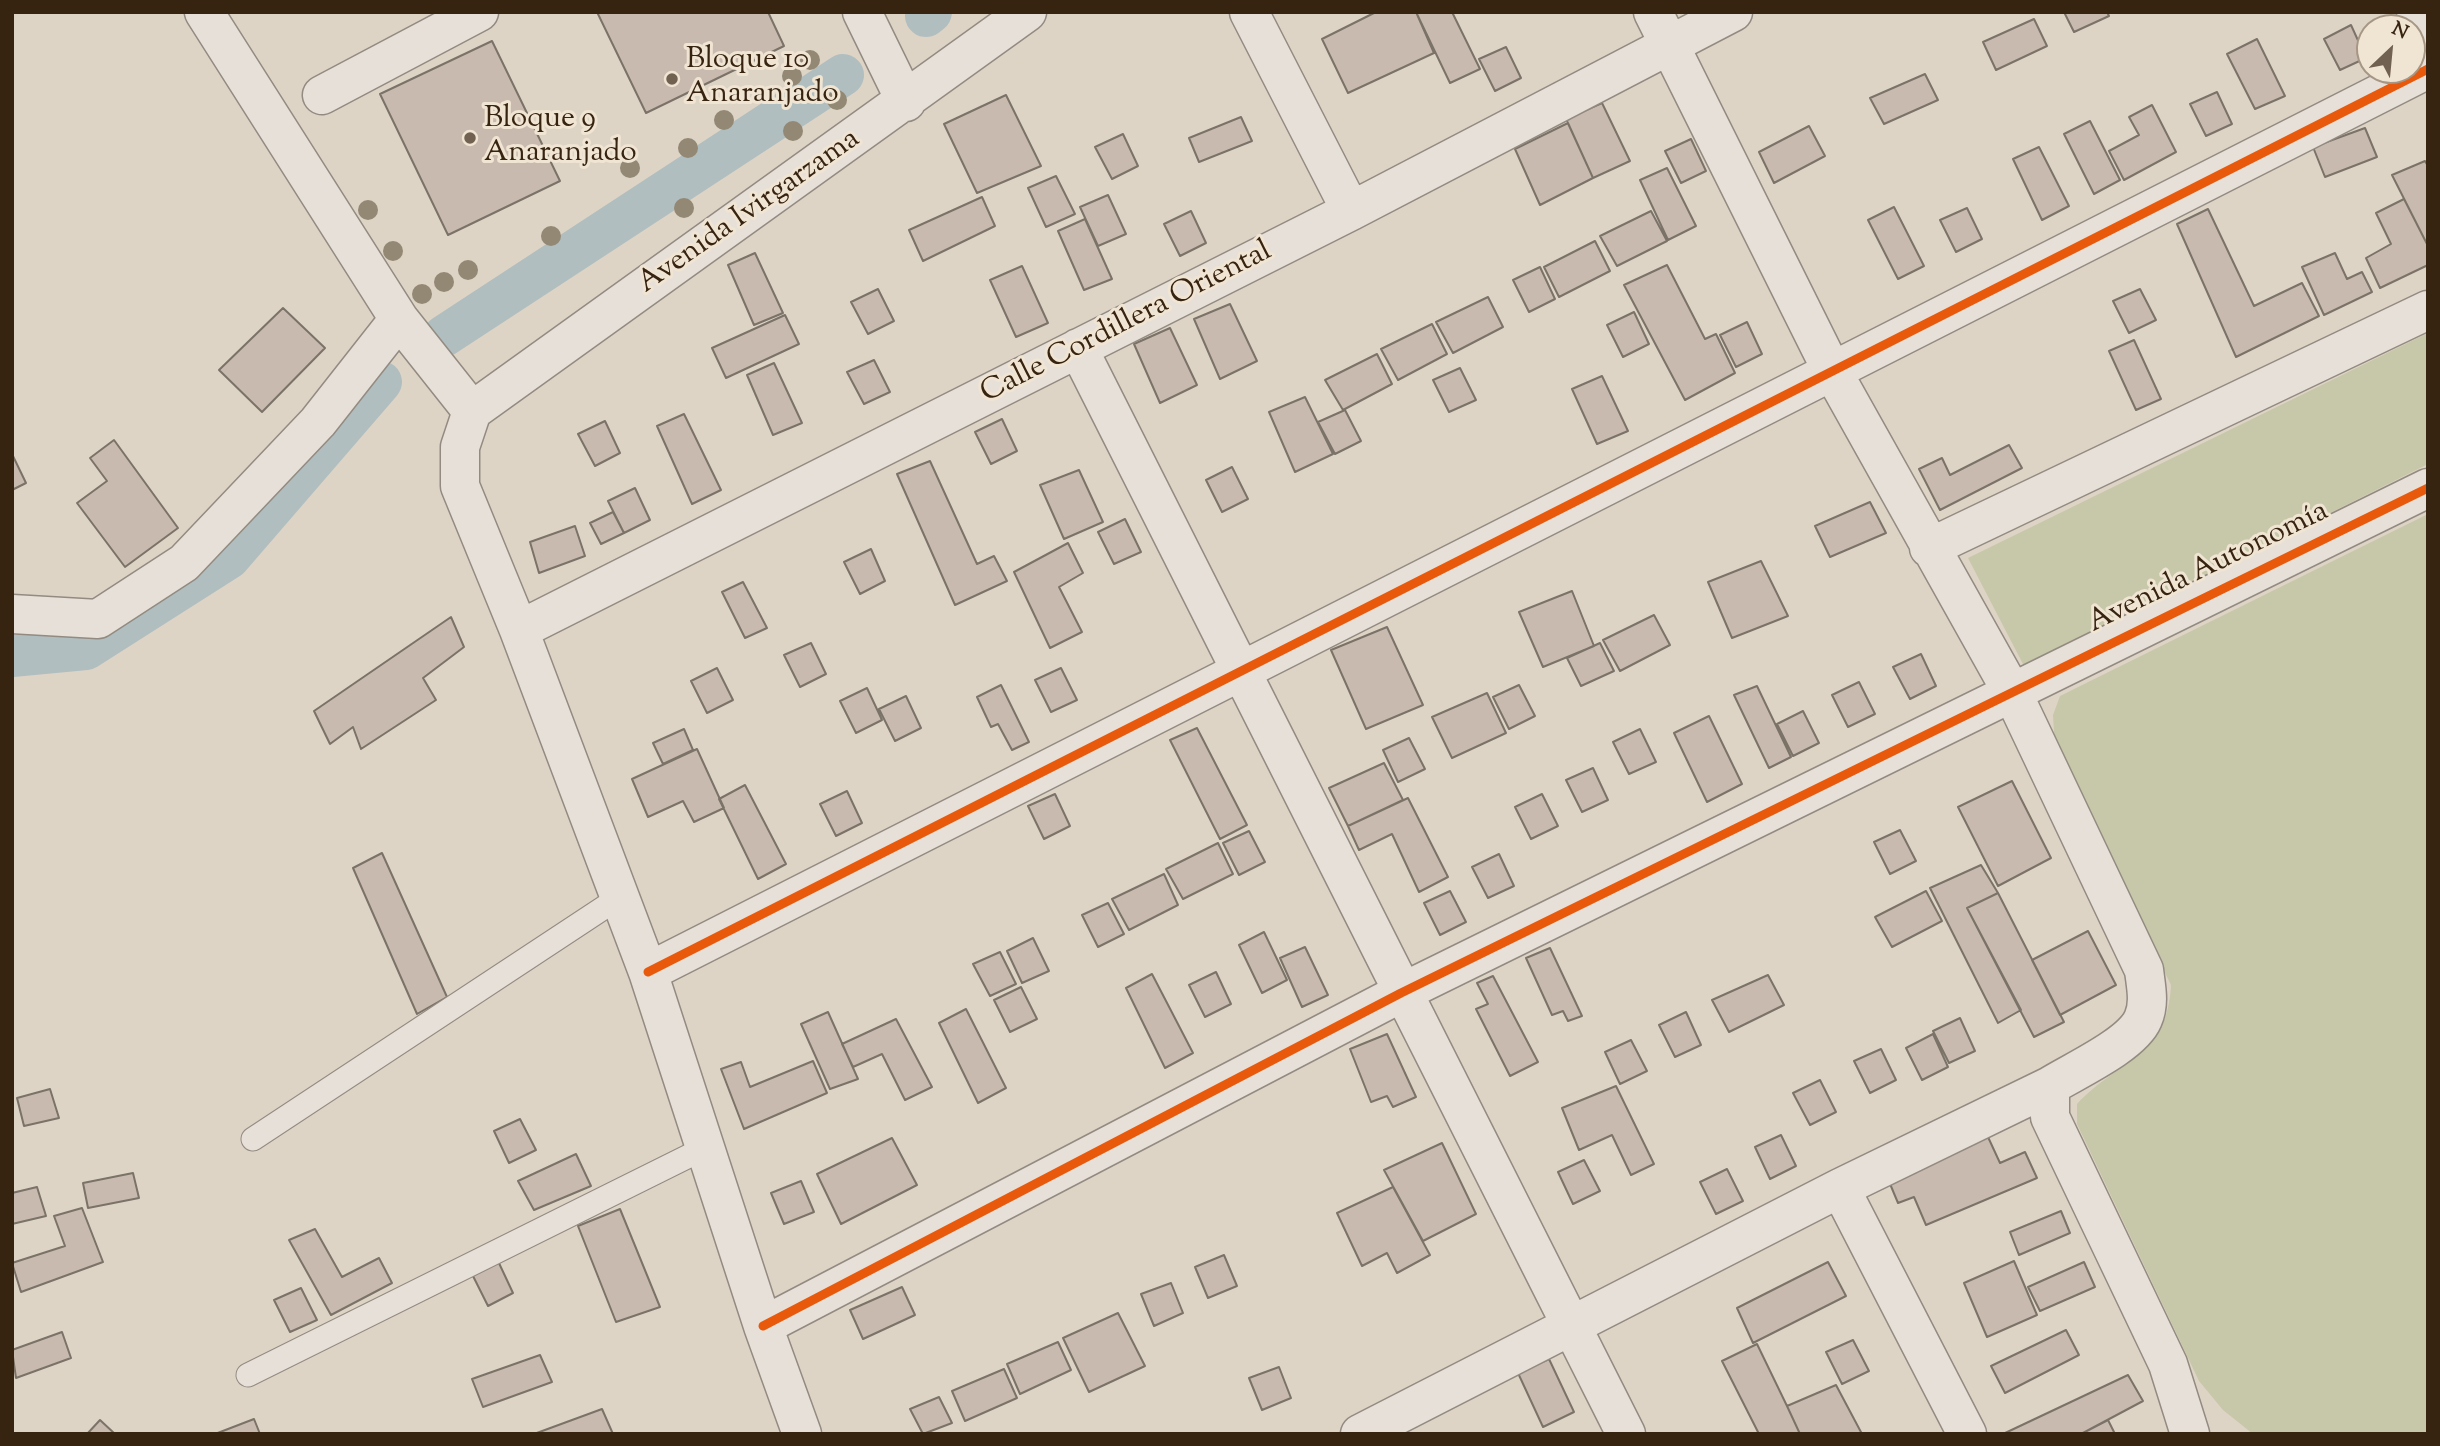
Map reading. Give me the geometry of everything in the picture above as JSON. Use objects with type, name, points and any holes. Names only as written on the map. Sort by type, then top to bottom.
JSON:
[{"type":"street","points":[[204,12],[399,319],[472,411],[460,447],[460,486],[519,630],[648,972],[763,1326],[802,1434]]},
{"type":"street","points":[[322,95],[479,12]]},
{"type":"street","points":[[862,12],[906,102]]},
{"type":"street","name":"Avenida Ivirgarzama","points":[[472,411],[906,102],[1027,12]]},
{"type":"street","points":[[1249,12],[1351,211]]},
{"type":"street","name":"Calle Cordillera Oriental","points":[[519,630],[1351,211],[1661,28],[1733,12]]},
{"type":"street","points":[[2416,12],[2428,35]]},
{"type":"street","points":[[1360,1434],[1840,1188],[2050,1086],[2123,1042],[2143,1022],[2148,1000],[2144,970],[2012,694],[1831,369],[1661,28]]},
{"type":"street","points":[[648,972],[1241,674],[1831,369],[2428,69]]},
{"type":"street","points":[[1929,548],[2428,310]]},
{"type":"street","points":[[13,614],[98,620],[184,563],[318,422],[399,319]]},
{"type":"street","points":[[1078,348],[1401,993],[1626,1434]]},
{"type":"street","name":"Avenida Autonomía","points":[[763,1326],[1401,993],[2428,488]]},
{"type":"street","points":[[2050,1086],[2050,1117],[2168,1364],[2190,1434]]},
{"type":"street","points":[[1840,1188],[1967,1434]]},
{"type":"lane","points":[[253,1139],[620,897]]},
{"type":"lane","points":[[248,1375],[705,1148]]},
{"type":"green space","points":[[2428,333],[2428,464],[2024,666],[1968,558]]},
{"type":"green space","points":[[2428,514],[2428,1434],[2253,1434],[2223,1410],[2199,1381],[2077,1124],[2077,1104],[2151,1043],[2161,1028],[2168,1009],[2171,985],[2055,748],[2053,715],[2060,696]]},
{"type":"building","name":"Bloque 10 Anaranjado","points":[[597,12],[768,12],[784,46],[646,113]]},
{"type":"building","points":[[1376,12],[1416,12],[1434,53],[1348,93],[1322,39]]},
{"type":"building","points":[[1416,12],[1452,12],[1480,69],[1450,83]]},
{"type":"building","points":[[2064,12],[2107,12],[2109,16],[2074,32]]},
{"type":"building","points":[[2034,19],[2047,46],[1996,70],[1983,42]]},
{"type":"building","points":[[2351,25],[2356,36],[2356,63],[2340,70],[2324,39]]},
{"type":"building","points":[[2257,39],[2285,96],[2255,109],[2227,54]]},
{"type":"building","name":"Bloque 9 Anaranjado","points":[[492,41],[560,181],[448,235],[380,94]]},
{"type":"building","points":[[1506,47],[1521,78],[1495,91],[1479,59]]},
{"type":"building","points":[[1925,74],[1938,100],[1884,124],[1870,98]]},
{"type":"building","points":[[2217,92],[2232,124],[2206,136],[2190,104]]},
{"type":"building","points":[[1006,95],[1041,166],[977,193],[944,124]]},
{"type":"building","points":[[1602,103],[1630,161],[1593,178],[1566,119]]},
{"type":"building","points":[[2152,105],[2176,152],[2124,180],[2109,151],[2139,135],[2129,117]]},
{"type":"building","points":[[1241,117],[1252,141],[1199,162],[1189,138]]},
{"type":"building","points":[[2090,121],[2120,180],[2094,194],[2064,134]]},
{"type":"building","points":[[1568,123],[1593,178],[1540,205],[1515,149]]},
{"type":"building","points":[[1809,126],[1825,156],[1774,183],[1759,152]]},
{"type":"building","points":[[2365,128],[2377,157],[2325,177],[2313,147]]},
{"type":"building","points":[[1123,134],[1138,166],[1112,179],[1095,147]]},
{"type":"building","points":[[1691,139],[1706,171],[1681,183],[1665,151]]},
{"type":"building","points":[[2039,147],[2069,206],[2042,220],[2013,159]]},
{"type":"building","points":[[2425,161],[2428,166],[2428,246],[2392,175]]},
{"type":"building","points":[[1667,168],[1696,226],[1668,240],[1640,180]]},
{"type":"building","points":[[1056,176],[1075,214],[1046,227],[1028,188]]},
{"type":"building","points":[[1108,195],[1126,234],[1098,246],[1080,207]]},
{"type":"building","points":[[982,197],[995,226],[923,261],[909,230]]},
{"type":"building","points":[[2404,199],[2428,246],[2428,265],[2380,288],[2366,258],[2391,244],[2376,213]]},
{"type":"building","points":[[1894,207],[1924,266],[1898,279],[1868,220]]},
{"type":"building","points":[[1967,208],[1982,239],[1956,252],[1940,220]]},
{"type":"building","points":[[2208,209],[2254,306],[2302,283],[2319,316],[2236,357],[2177,224]]},
{"type":"building","points":[[1191,211],[1206,243],[1180,256],[1164,224]]},
{"type":"building","points":[[1651,211],[1667,241],[1617,266],[1600,236]]},
{"type":"building","points":[[1085,219],[1112,279],[1084,290],[1058,231]]},
{"type":"building","points":[[1595,241],[1610,271],[1559,297],[1544,267]]},
{"type":"building","points":[[755,253],[783,313],[754,325],[728,265]]},
{"type":"building","points":[[2335,253],[2347,279],[2362,272],[2372,292],[2324,315],[2302,267]]},
{"type":"building","points":[[1667,265],[1705,339],[1716,334],[1735,373],[1685,400],[1624,285]]},
{"type":"building","points":[[1022,266],[1048,323],[1016,337],[990,280]]},
{"type":"building","points":[[1540,267],[1555,299],[1529,312],[1513,280]]},
{"type":"building","points":[[878,289],[894,321],[868,334],[851,302]]},
{"type":"building","points":[[2140,289],[2156,320],[2129,333],[2113,301]]},
{"type":"building","points":[[1488,297],[1503,327],[1453,353],[1436,322]]},
{"type":"building","points":[[1230,304],[1257,361],[1220,379],[1194,319]]},
{"type":"building","points":[[283,308],[325,348],[262,412],[219,370]]},
{"type":"building","points":[[1634,312],[1649,344],[1623,357],[1607,325]]},
{"type":"building","points":[[785,315],[799,344],[726,378],[712,348]]},
{"type":"building","points":[[1747,322],[1762,354],[1736,367],[1720,335]]},
{"type":"building","points":[[1432,324],[1447,354],[1398,380],[1381,349]]},
{"type":"building","points":[[1170,328],[1197,385],[1160,403],[1134,344]]},
{"type":"building","points":[[2134,340],[2161,399],[2136,410],[2109,351]]},
{"type":"building","points":[[1377,354],[1392,384],[1343,410],[1325,380]]},
{"type":"building","points":[[874,360],[890,392],[864,404],[847,372]]},
{"type":"building","points":[[774,363],[802,423],[773,435],[747,375]]},
{"type":"building","points":[[1460,368],[1476,400],[1449,412],[1433,380]]},
{"type":"building","points":[[1602,376],[1628,431],[1597,444],[1572,389]]},
{"type":"building","points":[[1305,397],[1333,454],[1295,472],[1269,412]]},
{"type":"building","points":[[1345,410],[1361,441],[1335,454],[1318,422]]},
{"type":"building","points":[[684,414],[721,490],[692,504],[657,426]]},
{"type":"building","points":[[1002,419],[1017,451],[991,464],[975,432]]},
{"type":"building","points":[[605,421],[620,453],[595,466],[578,434]]},
{"type":"building","points":[[114,440],[178,528],[125,567],[77,503],[107,481],[90,458]]},
{"type":"building","points":[[2009,445],[2022,468],[1940,510],[1919,469],[1942,458],[1950,475]]},
{"type":"building","points":[[12,454],[26,483],[12,490]]},
{"type":"building","points":[[930,461],[977,564],[994,556],[1007,581],[955,605],[897,474]]},
{"type":"building","points":[[1232,467],[1248,499],[1222,512],[1206,480]]},
{"type":"building","points":[[1079,470],[1103,522],[1064,539],[1040,485]]},
{"type":"building","points":[[635,488],[650,520],[624,533],[608,501]]},
{"type":"building","points":[[1870,502],[1886,533],[1830,557],[1815,526]]},
{"type":"building","points":[[613,512],[624,533],[601,544],[590,523]]},
{"type":"building","points":[[1125,519],[1141,552],[1114,564],[1098,532]]},
{"type":"building","points":[[575,526],[585,556],[539,573],[530,542]]},
{"type":"building","points":[[1068,543],[1083,573],[1059,587],[1082,632],[1050,648],[1014,572]]},
{"type":"building","points":[[871,549],[885,581],[860,594],[844,562]]},
{"type":"building","points":[[1761,561],[1788,616],[1732,638],[1708,582]]},
{"type":"building","points":[[743,582],[767,628],[745,638],[722,592]]},
{"type":"building","points":[[1572,591],[1594,646],[1543,667],[1519,612]]},
{"type":"building","points":[[1654,615],[1670,645],[1620,671],[1603,640]]},
{"type":"building","points":[[451,617],[464,647],[423,678],[436,700],[361,749],[353,727],[330,744],[314,711]]},
{"type":"building","points":[[1387,627],[1423,705],[1366,729],[1331,650]]},
{"type":"building","points":[[811,643],[826,674],[800,687],[784,655]]},
{"type":"building","points":[[1600,643],[1614,671],[1581,686],[1567,658]]},
{"type":"building","points":[[1921,654],[1936,686],[1910,699],[1893,667]]},
{"type":"building","points":[[717,668],[733,700],[707,713],[691,681]]},
{"type":"building","points":[[1061,668],[1077,700],[1051,712],[1035,680]]},
{"type":"building","points":[[1859,682],[1875,714],[1848,727],[1832,695]]},
{"type":"building","points":[[1001,685],[1029,742],[1012,750],[998,724],[991,727],[977,697]]},
{"type":"building","points":[[1519,685],[1535,716],[1509,729],[1493,697]]},
{"type":"building","points":[[1757,686],[1791,757],[1769,768],[1734,695]]},
{"type":"building","points":[[867,688],[882,720],[856,733],[840,701]]},
{"type":"building","points":[[1487,693],[1506,733],[1452,758],[1432,717]]},
{"type":"building","points":[[906,696],[921,728],[895,741],[879,709]]},
{"type":"building","points":[[1803,711],[1819,743],[1793,756],[1777,724]]},
{"type":"building","points":[[1709,716],[1742,784],[1707,802],[1674,733]]},
{"type":"building","points":[[1197,728],[1247,825],[1220,839],[1170,740]]},
{"type":"building","points":[[684,729],[693,750],[663,764],[653,743]]},
{"type":"building","points":[[1640,729],[1656,762],[1629,774],[1613,742]]},
{"type":"building","points":[[1409,738],[1425,769],[1398,782],[1383,750]]},
{"type":"building","points":[[697,749],[724,808],[694,822],[683,801],[648,817],[632,779]]},
{"type":"building","points":[[1384,763],[1403,800],[1348,826],[1329,788]]},
{"type":"building","points":[[1593,768],[1608,800],[1582,812],[1566,780]]},
{"type":"building","points":[[2012,781],[2051,858],[1998,886],[1958,807]]},
{"type":"building","points":[[745,785],[786,864],[758,879],[719,799]]},
{"type":"building","points":[[847,791],[862,823],[836,836],[820,804]]},
{"type":"building","points":[[1055,794],[1070,826],[1044,839],[1028,806]]},
{"type":"building","points":[[1542,794],[1558,826],[1531,839],[1515,807]]},
{"type":"building","points":[[1408,798],[1448,877],[1419,892],[1392,834],[1359,850],[1348,826]]},
{"type":"building","points":[[1900,830],[1916,861],[1890,874],[1874,842]]},
{"type":"building","points":[[1249,831],[1265,862],[1239,875],[1223,843]]},
{"type":"building","points":[[1218,843],[1233,874],[1183,899],[1166,869]]},
{"type":"building","points":[[382,853],[447,997],[417,1014],[353,868]]},
{"type":"building","points":[[1499,854],[1514,886],[1488,898],[1472,867]]},
{"type":"building","points":[[1981,865],[1998,893],[1967,908],[2021,1010],[1998,1023],[1930,888]]},
{"type":"building","points":[[1164,874],[1178,905],[1129,930],[1112,899]]},
{"type":"building","points":[[1450,891],[1466,922],[1440,935],[1424,903]]},
{"type":"building","points":[[1926,891],[1942,921],[1892,947],[1875,917]]},
{"type":"building","points":[[1998,893],[2064,1022],[2034,1037],[1967,908]]},
{"type":"building","points":[[1108,903],[1124,934],[1098,947],[1082,915]]},
{"type":"building","points":[[2088,931],[2116,985],[2060,1015],[2032,960]]},
{"type":"building","points":[[1264,932],[1287,980],[1262,993],[1239,945]]},
{"type":"building","points":[[1033,938],[1049,971],[1022,983],[1007,951]]},
{"type":"building","points":[[1305,947],[1328,995],[1302,1007],[1280,958]]},
{"type":"building","points":[[1550,948],[1582,1016],[1568,1021],[1563,1011],[1552,1015],[1526,958]]},
{"type":"building","points":[[1000,952],[1016,984],[990,996],[973,964]]},
{"type":"building","points":[[1216,972],[1231,1004],[1205,1017],[1189,985]]},
{"type":"building","points":[[1152,974],[1193,1053],[1165,1068],[1126,988]]},
{"type":"building","points":[[1768,975],[1784,1005],[1729,1032],[1712,1000]]},
{"type":"building","points":[[1493,976],[1538,1062],[1510,1076],[1476,1009],[1488,1004],[1477,983]]},
{"type":"building","points":[[1021,987],[1037,1019],[1010,1032],[994,1000]]},
{"type":"building","points":[[966,1009],[1006,1088],[978,1103],[939,1023]]},
{"type":"building","points":[[828,1012],[858,1079],[830,1089],[801,1024]]},
{"type":"building","points":[[1686,1012],[1701,1045],[1675,1057],[1659,1025]]},
{"type":"building","points":[[1960,1018],[1975,1051],[1949,1063],[1933,1031]]},
{"type":"building","points":[[896,1019],[932,1087],[905,1100],[882,1054],[853,1067],[842,1044]]},
{"type":"building","points":[[1387,1034],[1416,1097],[1393,1107],[1387,1096],[1371,1102],[1350,1049]]},
{"type":"building","points":[[1933,1034],[1948,1067],[1922,1080],[1906,1048]]},
{"type":"building","points":[[1631,1040],[1647,1071],[1620,1084],[1605,1052]]},
{"type":"building","points":[[1881,1049],[1896,1080],[1870,1093],[1854,1061]]},
{"type":"building","points":[[813,1061],[827,1093],[744,1129],[721,1069],[741,1062],[750,1087]]},
{"type":"building","points":[[1820,1080],[1836,1112],[1810,1125],[1793,1093]]},
{"type":"building","points":[[1616,1086],[1654,1164],[1631,1175],[1612,1135],[1579,1150],[1562,1108]]},
{"type":"building","points":[[50,1089],[59,1118],[24,1126],[17,1098]]},
{"type":"building","points":[[520,1119],[536,1150],[509,1163],[494,1131]]},
{"type":"building","points":[[1781,1135],[1796,1166],[1770,1179],[1755,1147]]},
{"type":"building","points":[[1988,1137],[2000,1163],[2025,1152],[2037,1178],[1926,1225],[1914,1197],[1898,1203],[1888,1179]]},
{"type":"building","points":[[892,1138],[917,1185],[841,1224],[817,1174]]},
{"type":"building","points":[[1442,1143],[1476,1214],[1423,1241],[1384,1170]]},
{"type":"building","points":[[576,1154],[591,1186],[534,1210],[518,1181]]},
{"type":"building","points":[[1584,1160],[1600,1191],[1573,1204],[1558,1172]]},
{"type":"building","points":[[1727,1169],[1743,1201],[1716,1214],[1700,1182]]},
{"type":"building","points":[[133,1173],[139,1198],[88,1208],[83,1183]]},
{"type":"building","points":[[801,1181],[814,1212],[784,1224],[771,1193]]},
{"type":"building","points":[[37,1187],[46,1216],[12,1224],[12,1193]]},
{"type":"building","points":[[1393,1187],[1430,1255],[1397,1273],[1387,1253],[1362,1266],[1337,1213]]},
{"type":"building","points":[[82,1208],[103,1262],[21,1292],[12,1263],[65,1246],[54,1216]]},
{"type":"building","points":[[620,1209],[660,1307],[616,1322],[578,1226]]},
{"type":"building","points":[[2061,1211],[2070,1233],[2019,1255],[2010,1232]]},
{"type":"building","points":[[315,1229],[342,1277],[379,1258],[392,1283],[331,1315],[289,1240]]},
{"type":"building","points":[[1224,1255],[1237,1286],[1208,1298],[1195,1267]]},
{"type":"building","points":[[498,1261],[513,1293],[488,1306],[472,1274]]},
{"type":"building","points":[[2014,1261],[2037,1315],[1987,1337],[1964,1283]]},
{"type":"building","points":[[1828,1262],[1846,1296],[1753,1343],[1737,1308]]},
{"type":"building","points":[[2084,1262],[2095,1287],[2040,1311],[2028,1287]]},
{"type":"building","points":[[1171,1283],[1183,1313],[1154,1326],[1141,1294]]},
{"type":"building","points":[[902,1287],[915,1315],[863,1339],[850,1310]]},
{"type":"building","points":[[301,1288],[317,1320],[290,1332],[274,1300]]},
{"type":"building","points":[[1118,1313],[1145,1366],[1089,1392],[1063,1338]]},
{"type":"building","points":[[2066,1330],[2079,1355],[2005,1393],[1991,1366]]},
{"type":"building","points":[[62,1332],[71,1358],[16,1378],[12,1350]]},
{"type":"building","points":[[1853,1340],[1869,1371],[1842,1384],[1826,1352]]},
{"type":"building","points":[[1058,1342],[1071,1370],[1020,1394],[1007,1364]]},
{"type":"building","points":[[1757,1344],[1800,1434],[1759,1434],[1722,1361]]},
{"type":"building","points":[[540,1355],[552,1382],[483,1407],[472,1379]]},
{"type":"building","points":[[1549,1359],[1574,1412],[1543,1427],[1518,1373]]},
{"type":"building","points":[[1279,1367],[1291,1398],[1262,1410],[1249,1378]]},
{"type":"building","points":[[1004,1369],[1017,1398],[965,1421],[952,1391]]},
{"type":"building","points":[[2128,1375],[2143,1401],[2081,1434],[2003,1434]]},
{"type":"building","points":[[1836,1385],[1862,1434],[1800,1434],[1787,1406]]},
{"type":"building","points":[[939,1397],[952,1423],[923,1434],[910,1409]]},
{"type":"building","points":[[602,1409],[613,1434],[534,1434]]},
{"type":"building","points":[[254,1419],[260,1434],[215,1434]]},
{"type":"building","points":[[100,1420],[115,1434],[87,1434]]},
{"type":"building","points":[[2108,1420],[2115,1434],[2081,1434]]},
{"type":"waterway","points":[[926,16],[931,12]]},
{"type":"waterway","points":[[444,336],[843,75]]},
{"type":"waterway","points":[[12,656],[86,649],[229,558],[381,382]]},
{"type":"cycle path","points":[[648,972],[2428,69]]},
{"type":"cycle path","points":[[763,1326],[1401,993],[2428,488]]},
{"type":"place","name":"Bloque 10 Anaranjado","points":[[672,79]]},
{"type":"place","name":"Bloque 9 Anaranjado","points":[[470,138]]}]
